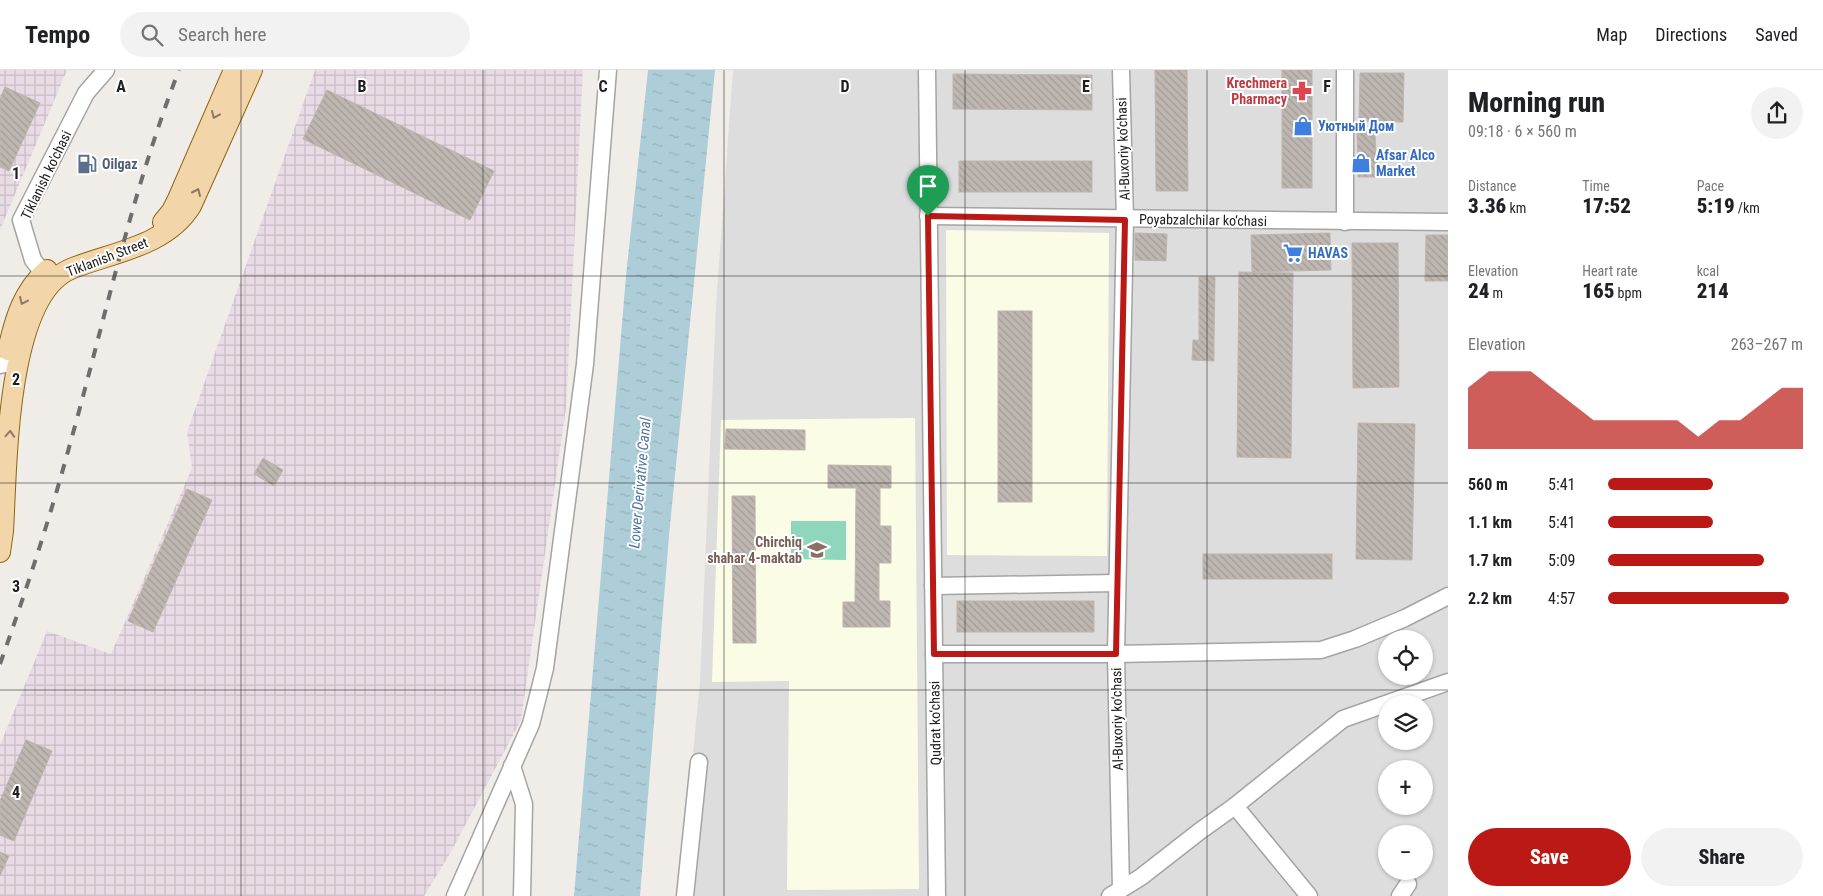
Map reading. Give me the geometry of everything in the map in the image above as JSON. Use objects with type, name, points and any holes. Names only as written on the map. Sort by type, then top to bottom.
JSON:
[{"type":"main road","name":"Tiklanish Street","points":[[47,278],[51,267],[62,261],[148,231],[166,219],[178,200],[234,70]]},
{"type":"main road","name":"Tiklanish Street","points":[[0,400],[8,365],[13,328],[20,306],[27,293],[47,278],[160,236],[182,219],[191,206],[252,70]]},
{"type":"main road","name":"Tiklanish Street","points":[[0,552],[12,398],[8,365]]},
{"type":"street","name":"Tiklanish ko'chasi","points":[[47,278],[33,260],[21,220],[86,93],[106,70]]},
{"type":"street","points":[[455,896],[531,724],[545,668],[585,364],[608,70]]},
{"type":"street","name":"Qudrat ko‘chasi","points":[[927,70],[938,896]]},
{"type":"street","name":"Al-Buxoriy ko‘chasi","points":[[1115,892],[1117,582],[1125,220],[1121,70]]},
{"type":"street","points":[[1345,70],[1346,222]]},
{"type":"street","name":"Poyabzalchilar ko‘chasi","points":[[928,216],[1125,220],[1448,222]]},
{"type":"street","points":[[933,586],[1117,582]]},
{"type":"street","points":[[934,654],[1116,654],[1321,650],[1364,636],[1448,596]]},
{"type":"street","points":[[1115,892],[1141,877],[1235,806],[1343,719],[1448,682]]},
{"type":"street","points":[[685,896],[699,762]]},
{"type":"street","points":[[512,766],[524,804],[522,896]]},
{"type":"street","points":[[1235,806],[1309,896]]},
{"type":"shaded area","points":[[0,70],[67,70],[0,230]]},
{"type":"shaded area","points":[[315,70],[583,70],[566,408],[521,720],[451,852],[424,896],[0,896],[0,745],[47,631],[111,654],[192,468],[187,432]]},
{"type":"shaded area","points":[[733,70],[1448,70],[1448,896],[679,896],[700,682],[716,306]]},
{"type":"shaded area","points":[[946,230],[1109,233],[1107,556],[947,555]]},
{"type":"shaded area","name":"Chirchiq shahar 4-maktab","points":[[915,418],[919,889],[787,890],[789,681],[712,682],[721,420]]},
{"type":"green space","points":[[791,521],[846,521],[846,560],[791,559]]},
{"type":"water","name":"Lower Derivative Canal","points":[[648,70],[715,70],[669,536],[640,896],[574,896],[626,276]]},
{"type":"building","points":[[1155,70],[1187,70],[1188,191],[1156,191]]},
{"type":"building","points":[[1282,70],[1312,70],[1312,188],[1282,188]]},
{"type":"building","points":[[1360,73],[1404,73],[1403,122],[1359,121]]},
{"type":"building","points":[[953,74],[1092,75],[1092,110],[953,109]]},
{"type":"building","points":[[5,87],[40,103],[9,171],[0,167],[0,99]]},
{"type":"building","points":[[327,90],[494,171],[470,220],[303,139]]},
{"type":"building","points":[[1357,132],[1375,132],[1377,177],[1358,177]]},
{"type":"building","points":[[959,161],[1092,161],[1092,192],[959,192]]},
{"type":"building","points":[[1135,233],[1167,234],[1166,261],[1135,260]]},
{"type":"building","points":[[1330,233],[1331,270],[1252,272],[1251,235]]},
{"type":"building","points":[[1426,235],[1448,235],[1448,281],[1425,281]]},
{"type":"building","points":[[1352,243],[1398,243],[1399,387],[1353,388]]},
{"type":"building","points":[[1239,272],[1293,273],[1291,458],[1237,457]]},
{"type":"building","points":[[1199,277],[1215,277],[1214,341],[1199,340]]},
{"type":"building","points":[[998,311],[1032,311],[1032,502],[998,502]]},
{"type":"building","points":[[1193,340],[1214,341],[1214,361],[1192,360]]},
{"type":"building","points":[[1358,423],[1415,424],[1412,560],[1356,559]]},
{"type":"building","points":[[726,429],[805,430],[805,450],[725,449]]},
{"type":"building","points":[[263,458],[283,470],[274,486],[254,474]]},
{"type":"building","points":[[828,465],[891,466],[891,488],[880,488],[880,526],[891,526],[891,563],[879,563],[879,601],[890,601],[890,627],[843,627],[843,602],[855,602],[856,488],[828,488]]},
{"type":"building","points":[[187,489],[212,500],[153,632],[128,621]]},
{"type":"building","points":[[732,496],[755,496],[756,643],[733,643]]},
{"type":"building","points":[[1203,554],[1332,554],[1332,579],[1203,579]]},
{"type":"building","points":[[957,601],[1094,601],[1094,632],[957,632]]},
{"type":"building","points":[[26,740],[52,751],[14,841],[0,835],[0,801]]},
{"type":"building","points":[[0,852],[9,856],[0,876]]},
{"type":"railway","points":[[0,664],[54,499],[133,209],[162,116],[179,70]]},
{"type":"place","name":"Krechmera Pharmacy","points":[[1302,91]]},
{"type":"place","name":"Уютный Дом","points":[[1303,126]]},
{"type":"place","name":"Afsar Alco Market","points":[[1361,163]]},
{"type":"place","name":"Oilgaz","points":[[87,164]]},
{"type":"place","name":"HAVAS","points":[[1293,253]]},
{"type":"place","name":"Chirchiq shahar 4-maktab","points":[[817,550]]},
{"type":"route","points":[[928,216],[1125,220],[1116,654],[934,654],[928,216]]}]
